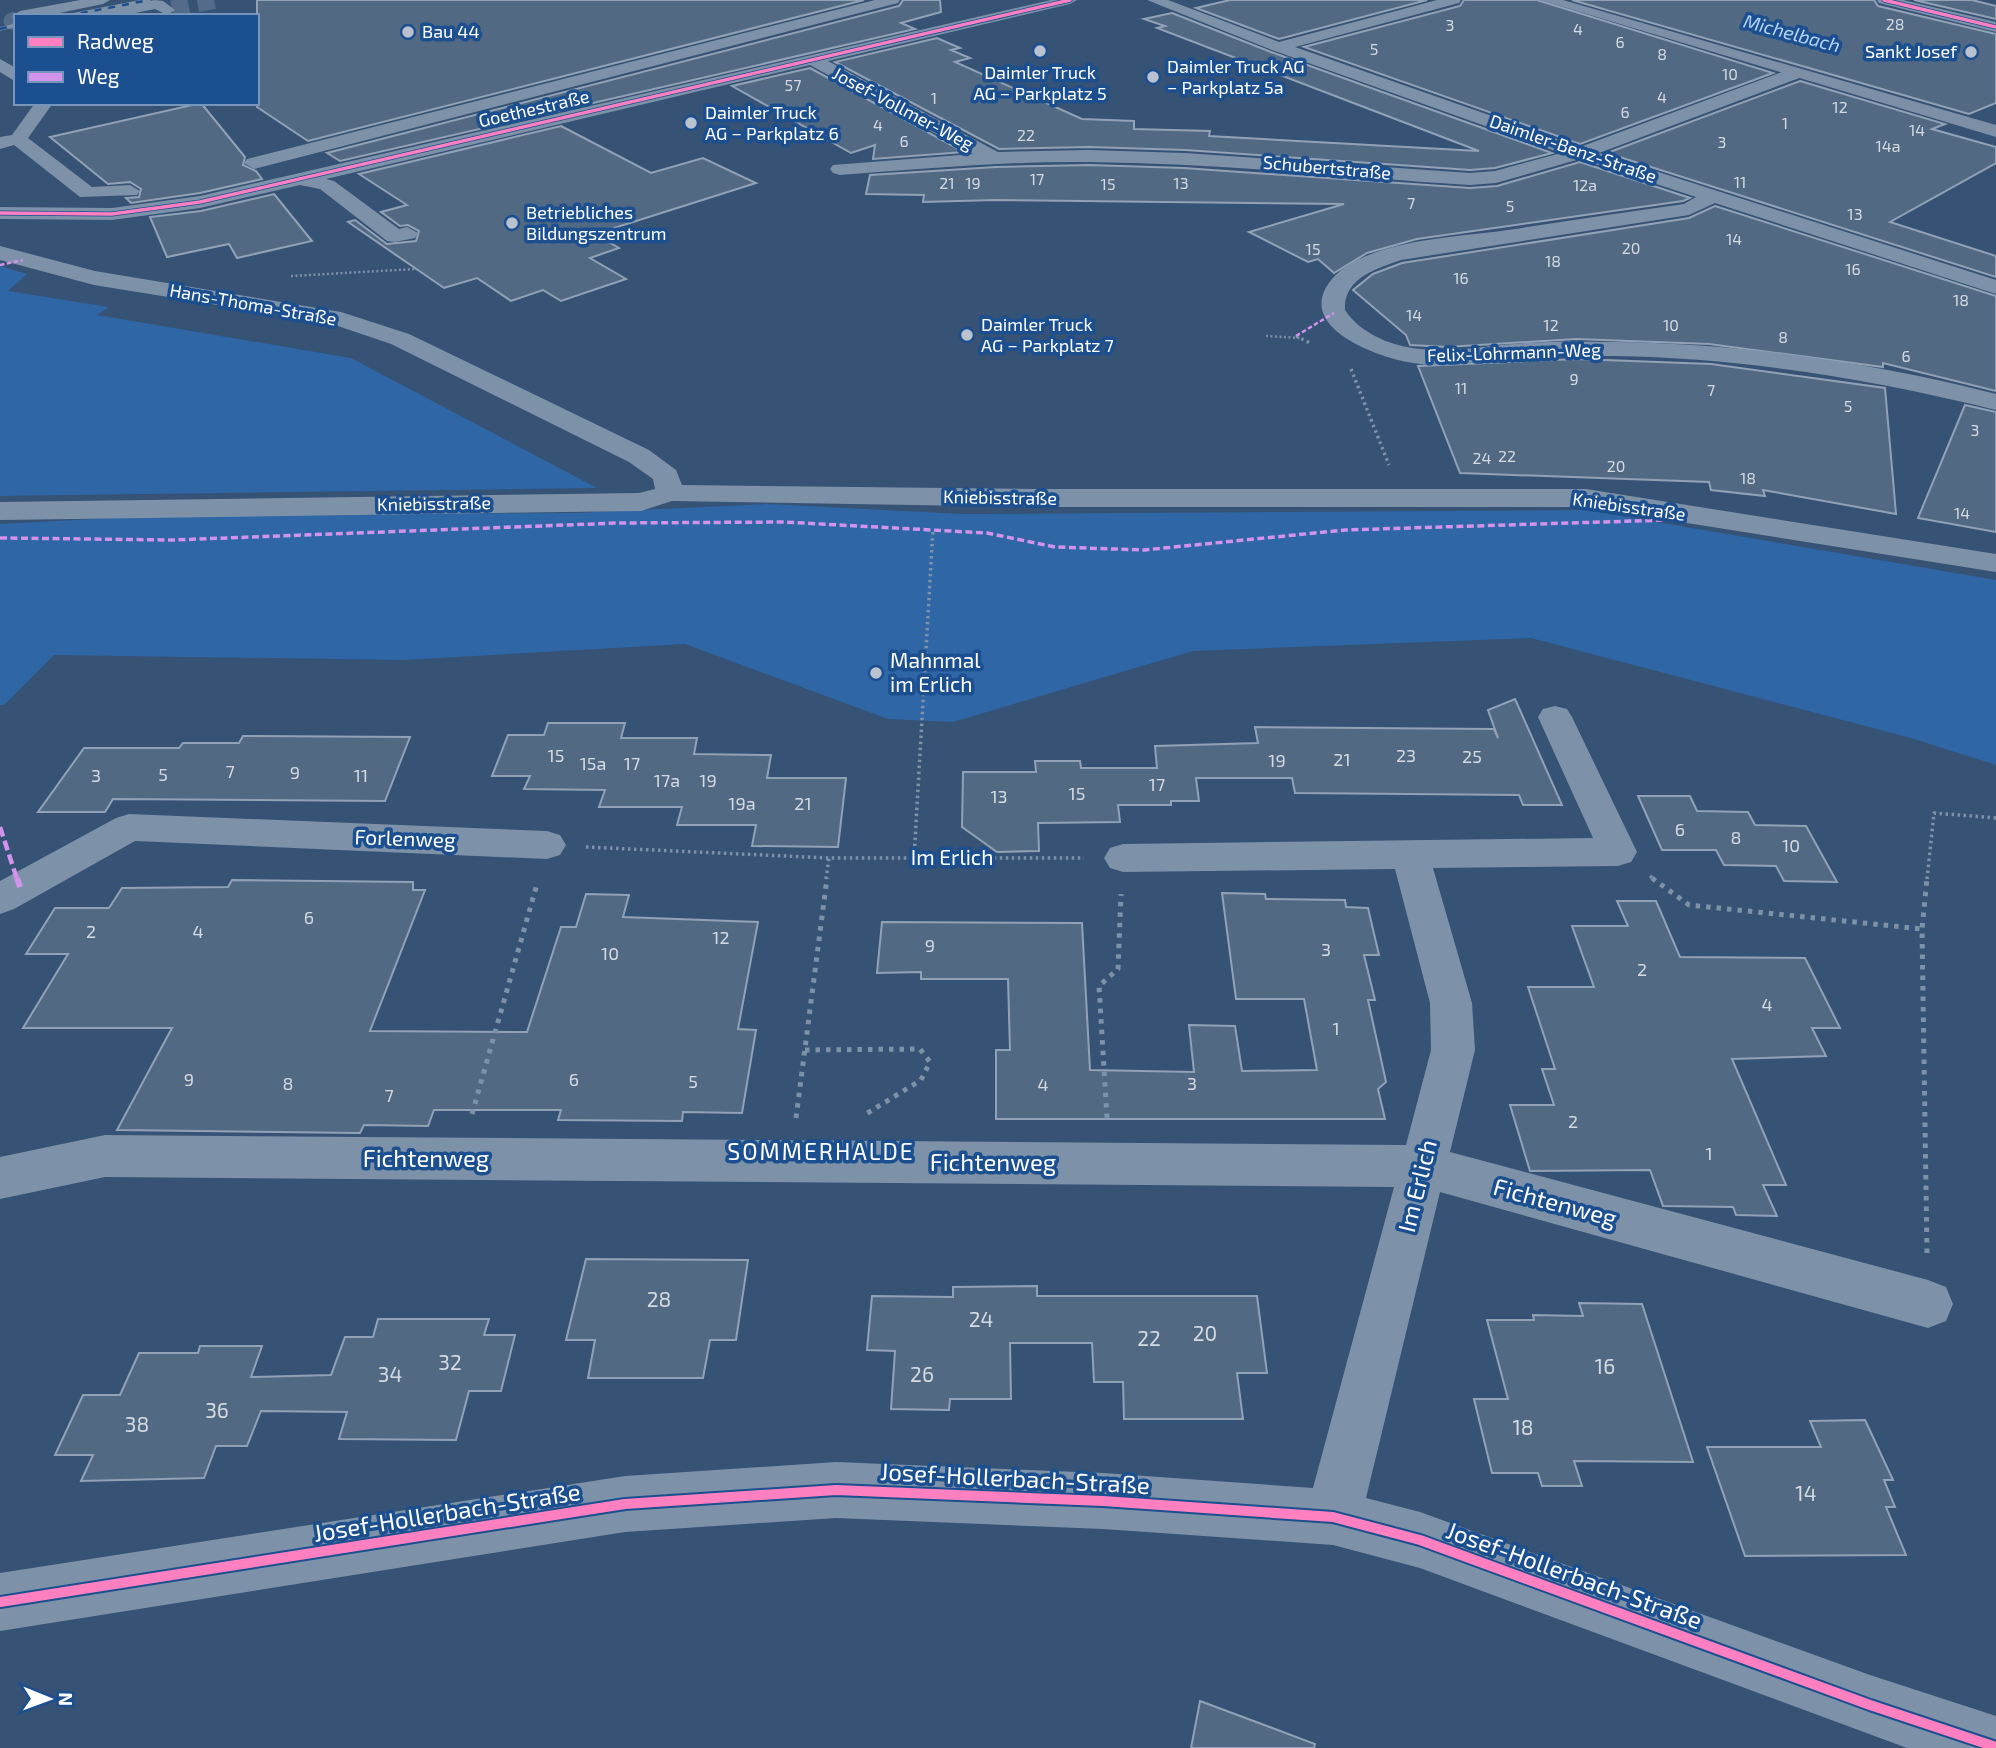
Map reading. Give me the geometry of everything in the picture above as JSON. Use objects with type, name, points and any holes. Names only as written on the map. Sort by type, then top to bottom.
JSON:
[{"type":"main road","points":[[1547,0],[1996,131]]},
{"type":"street","points":[[29,14],[103,0]]},
{"type":"street","points":[[47,14],[116,0]]},
{"type":"street","points":[[233,168],[892,0]]},
{"type":"street","name":"Goethestraße","points":[[0,213],[111,214],[200,202],[1070,0]]},
{"type":"street","name":"Daimler-Benz-Straße","points":[[1154,0],[1278,47],[1581,153],[1871,244],[1996,287]]},
{"type":"street","points":[[1884,0],[1996,27]]},
{"type":"street","points":[[1278,47],[1447,1]]},
{"type":"street","points":[[106,14],[158,4],[170,9],[146,14]]},
{"type":"street","name":"Josef-Vollmer-Weg","points":[[813,60],[993,158]]},
{"type":"street","points":[[0,64],[14,75]]},
{"type":"street","name":"Schubertstraße","points":[[840,169],[993,158],[1171,158],[1470,180],[1496,177],[1581,153],[1796,73]]},
{"type":"street","points":[[42,105],[9,141],[87,194],[144,188]]},
{"type":"street","points":[[300,179],[327,185],[396,236],[407,233]]},
{"type":"street","name":"Felix-Lohrmann-Weg","points":[[1713,196],[1689,209],[1452,244],[1378,261],[1362,268],[1340,284],[1334,298],[1334,313],[1339,324],[1356,338],[1406,355],[1455,359],[1528,351],[1694,351],[1853,373],[1996,402]]},
{"type":"street","name":"Hans-Thoma-Straße","points":[[0,253],[94,278],[333,317],[400,339],[639,456],[666,476],[670,493]]},
{"type":"street","points":[[94,278],[237,279]]},
{"type":"street","name":"Kniebisstraße","points":[[0,512],[641,502],[670,493],[935,497],[1586,498],[1996,563]]},
{"type":"street","points":[[1123,858],[1618,852],[1555,717]]},
{"type":"street","name":"Forlenweg","points":[[0,899],[129,827],[548,845]]},
{"type":"street","name":"Im Erlich","points":[[1333,1517],[1453,1050],[1451,1003],[1410,853]]},
{"type":"street","name":"Fichtenweg","points":[[0,1178],[105,1156],[1423,1166],[1928,1304]]},
{"type":"street","name":"Josef-Hollerbach-Straße","points":[[0,1602],[625,1504],[836,1490],[1103,1501],[1333,1517],[1420,1540],[1870,1705],[1996,1747]]},
{"type":"path","points":[[237,279],[416,269]]},
{"type":"path","points":[[1266,336],[1296,336],[1317,347]]},
{"type":"path","points":[[1348,362],[1403,498]]},
{"type":"path","points":[[914,858],[935,497]]},
{"type":"path","points":[[1928,1304],[1922,929],[1934,813],[1996,818]]},
{"type":"path","points":[[476,1101],[548,845],[829,859],[803,1064]]},
{"type":"path","points":[[1618,852],[1689,905],[1922,929]]},
{"type":"path","points":[[1110,1164],[1099,986],[1118,969],[1123,858]]},
{"type":"path","points":[[805,1050],[920,1049],[930,1062],[921,1080],[862,1117]]},
{"type":"shaded area","points":[[0,266],[27,274],[8,291],[109,307],[97,315],[351,358],[597,488],[0,496]]},
{"type":"shaded area","points":[[767,504],[963,514],[1586,510],[1996,580],[1996,765],[1911,738],[1531,638],[1193,651],[953,722],[888,719],[685,644],[404,660],[54,655],[4,705],[0,705],[0,524],[187,514],[575,513]]},
{"type":"building","points":[[257,0],[864,0],[308,141],[257,107]]},
{"type":"building","points":[[903,0],[940,0],[941,12],[901,23],[915,29],[340,161],[327,153],[899,6]]},
{"type":"building","points":[[1230,0],[1427,0],[1279,39],[1196,8]]},
{"type":"building","points":[[1464,0],[1537,0],[1773,73],[1580,144],[1304,47],[1460,6]]},
{"type":"building","points":[[1572,0],[1874,0],[1878,6],[1996,34],[1996,103],[1969,114]]},
{"type":"building","points":[[1914,0],[1972,0],[1996,6],[1996,19]]},
{"type":"building","points":[[1172,13],[1271,52],[1552,153],[1495,168],[1470,170],[1185,150],[1089,147],[999,149],[835,62],[937,38],[960,48],[951,50],[970,58],[955,62],[1082,119],[1134,121],[1134,129],[1210,131],[1209,136],[1479,151],[1157,28],[1165,26],[1144,19]]},
{"type":"building","points":[[810,68],[964,152],[873,159],[875,145],[851,153],[732,86]]},
{"type":"building","points":[[1800,81],[1945,124],[1932,129],[1996,147],[1996,163],[1890,222],[1996,256],[1996,277],[1607,153]]},
{"type":"building","points":[[192,105],[203,105],[245,157],[243,165],[256,171],[262,179],[200,193],[131,203],[126,198],[139,197],[141,189],[130,182],[108,184],[50,137]]},
{"type":"building","name":"Betriebliches Bildungszentrum","points":[[561,126],[651,173],[703,158],[756,183],[595,234],[619,248],[590,258],[626,279],[561,301],[543,290],[511,301],[477,278],[444,288],[348,222],[355,220],[387,244],[416,241],[419,231],[408,225],[400,226],[381,212],[407,205],[359,174]]},
{"type":"building","points":[[1580,162],[1690,198],[1417,239],[1367,253],[1334,273],[1318,259],[1308,262],[1249,232],[1344,204],[996,200],[923,202],[924,195],[866,194],[870,175],[996,167],[1089,165],[1184,168],[1470,188],[1497,186]]},
{"type":"building","points":[[274,194],[312,241],[237,258],[229,244],[167,257],[150,217],[201,211]]},
{"type":"building","points":[[1715,206],[1996,296],[1996,391],[1883,363],[1883,367],[1709,344],[1576,339],[1447,347],[1410,345],[1406,335],[1353,290],[1373,274],[1402,263],[1689,218]]},
{"type":"building","points":[[1578,359],[1711,364],[1885,388],[1896,514],[1763,490],[1765,496],[1711,490],[1709,482],[1460,473],[1418,366]]},
{"type":"building","points":[[1965,405],[1996,412],[1996,532],[1918,518]]},
{"type":"building","points":[[1515,699],[1562,805],[1523,805],[1519,795],[1295,793],[1292,778],[1196,778],[1199,801],[1171,801],[1171,805],[1118,805],[1120,822],[1038,823],[1039,851],[997,852],[962,827],[963,772],[1036,772],[1035,761],[1080,761],[1081,768],[1157,768],[1155,746],[1258,743],[1255,727],[1494,729],[1498,738],[1488,710]]},
{"type":"building","points":[[548,723],[625,723],[621,738],[697,738],[694,754],[771,755],[767,778],[846,778],[838,847],[752,846],[756,825],[677,825],[682,807],[599,807],[605,790],[524,789],[530,776],[492,776],[508,735],[544,735]]},
{"type":"building","points":[[243,736],[410,737],[385,801],[113,799],[105,812],[38,812],[84,748],[179,748],[183,743],[239,743]]},
{"type":"building","points":[[1638,796],[1690,796],[1697,811],[1748,812],[1755,825],[1806,826],[1837,882],[1784,881],[1776,866],[1724,865],[1716,850],[1662,850]]},
{"type":"building","points":[[232,880],[413,882],[413,890],[425,890],[370,1031],[527,1032],[561,927],[576,927],[586,894],[629,895],[623,917],[758,922],[738,1029],[756,1030],[742,1113],[683,1112],[682,1121],[558,1120],[561,1110],[434,1110],[428,1126],[364,1125],[360,1133],[117,1130],[172,1028],[23,1028],[68,954],[26,954],[55,908],[109,908],[122,888],[228,887]]},
{"type":"building","points":[[1222,893],[1265,894],[1266,899],[1345,900],[1346,907],[1368,908],[1379,955],[1364,955],[1375,1000],[1368,1000],[1386,1082],[1378,1089],[1385,1119],[996,1119],[996,1050],[1010,1050],[1008,979],[921,979],[921,972],[877,973],[882,922],[1082,923],[1090,1070],[1194,1072],[1189,1025],[1235,1026],[1242,1071],[1317,1070],[1304,999],[1236,999]]},
{"type":"building","points":[[1617,901],[1656,901],[1680,957],[1805,958],[1840,1028],[1812,1028],[1826,1056],[1732,1059],[1786,1185],[1763,1185],[1777,1216],[1736,1215],[1733,1207],[1663,1206],[1650,1170],[1530,1171],[1510,1105],[1554,1105],[1542,1069],[1555,1069],[1528,987],[1594,987],[1572,926],[1628,926]]},
{"type":"building","points":[[586,1259],[748,1260],[736,1340],[710,1340],[703,1378],[588,1378],[595,1340],[566,1340]]},
{"type":"building","points":[[1037,1286],[1037,1296],[1257,1296],[1267,1373],[1237,1373],[1243,1419],[1124,1419],[1123,1382],[1094,1382],[1092,1343],[1010,1343],[1011,1399],[950,1399],[949,1410],[891,1409],[895,1351],[867,1350],[872,1296],[953,1297],[953,1287]]},
{"type":"building","points":[[1579,1303],[1642,1304],[1693,1462],[1574,1461],[1582,1486],[1542,1486],[1538,1473],[1492,1473],[1474,1399],[1508,1399],[1487,1320],[1534,1320],[1533,1315],[1583,1316]]},
{"type":"building","points":[[378,1319],[489,1319],[484,1335],[515,1335],[501,1391],[469,1391],[456,1440],[339,1439],[347,1412],[261,1411],[247,1446],[216,1446],[204,1478],[81,1481],[93,1455],[55,1455],[83,1395],[120,1395],[139,1353],[198,1353],[200,1346],[262,1346],[251,1377],[331,1375],[345,1337],[373,1337]]},
{"type":"building","points":[[1865,1420],[1893,1480],[1884,1480],[1895,1507],[1886,1507],[1906,1555],[1745,1556],[1707,1447],[1821,1447],[1810,1421]]},
{"type":"building","points":[[1200,1701],[1315,1744],[1314,1748],[1191,1748]]},
{"type":"tunnel","points":[[172,9],[216,0]]},
{"type":"tunnel","points":[[14,20],[14,22]]},
{"type":"railway","points":[[77,14],[149,0]]},
{"type":"railway","points":[[0,29],[14,26]]},
{"type":"marked path","points":[[0,265],[23,260]]},
{"type":"marked path","points":[[1296,336],[1334,313]]},
{"type":"marked path","points":[[0,538],[173,540],[618,523],[784,522],[987,533],[1055,547],[1144,550],[1345,530],[1666,520],[1678,513]]},
{"type":"marked path","points":[[0,827],[20,887]]},
{"type":"cycle path","points":[[0,213],[112,214],[200,202],[1070,0]]},
{"type":"cycle path","points":[[1884,0],[1996,27]]},
{"type":"cycle path","points":[[0,1602],[625,1504],[836,1490],[1103,1501],[1333,1517],[1420,1540],[1870,1705],[1996,1747]]},
{"type":"place","name":"Bau 44","points":[[408,32]]},
{"type":"place","name":"Daimler Truck AG − Parkplatz 5","points":[[1040,51]]},
{"type":"place","name":"Sankt Josef","points":[[1971,52]]},
{"type":"place","name":"Daimler Truck AG − Parkplatz 5a","points":[[1153,77]]},
{"type":"place","name":"Daimler Truck AG − Parkplatz 6","points":[[691,123]]},
{"type":"place","name":"Betriebliches Bildungszentrum","points":[[512,223]]},
{"type":"place","name":"Daimler Truck AG − Parkplatz 7","points":[[967,335]]},
{"type":"place","name":"Mahnmal im Erlich","points":[[876,673]]},
{"type":"district","name":"SOMMERHALDE","points":[[821,1152]]},
{"type":"water label","name":"Michelbach","points":[[1792,33]]}]
